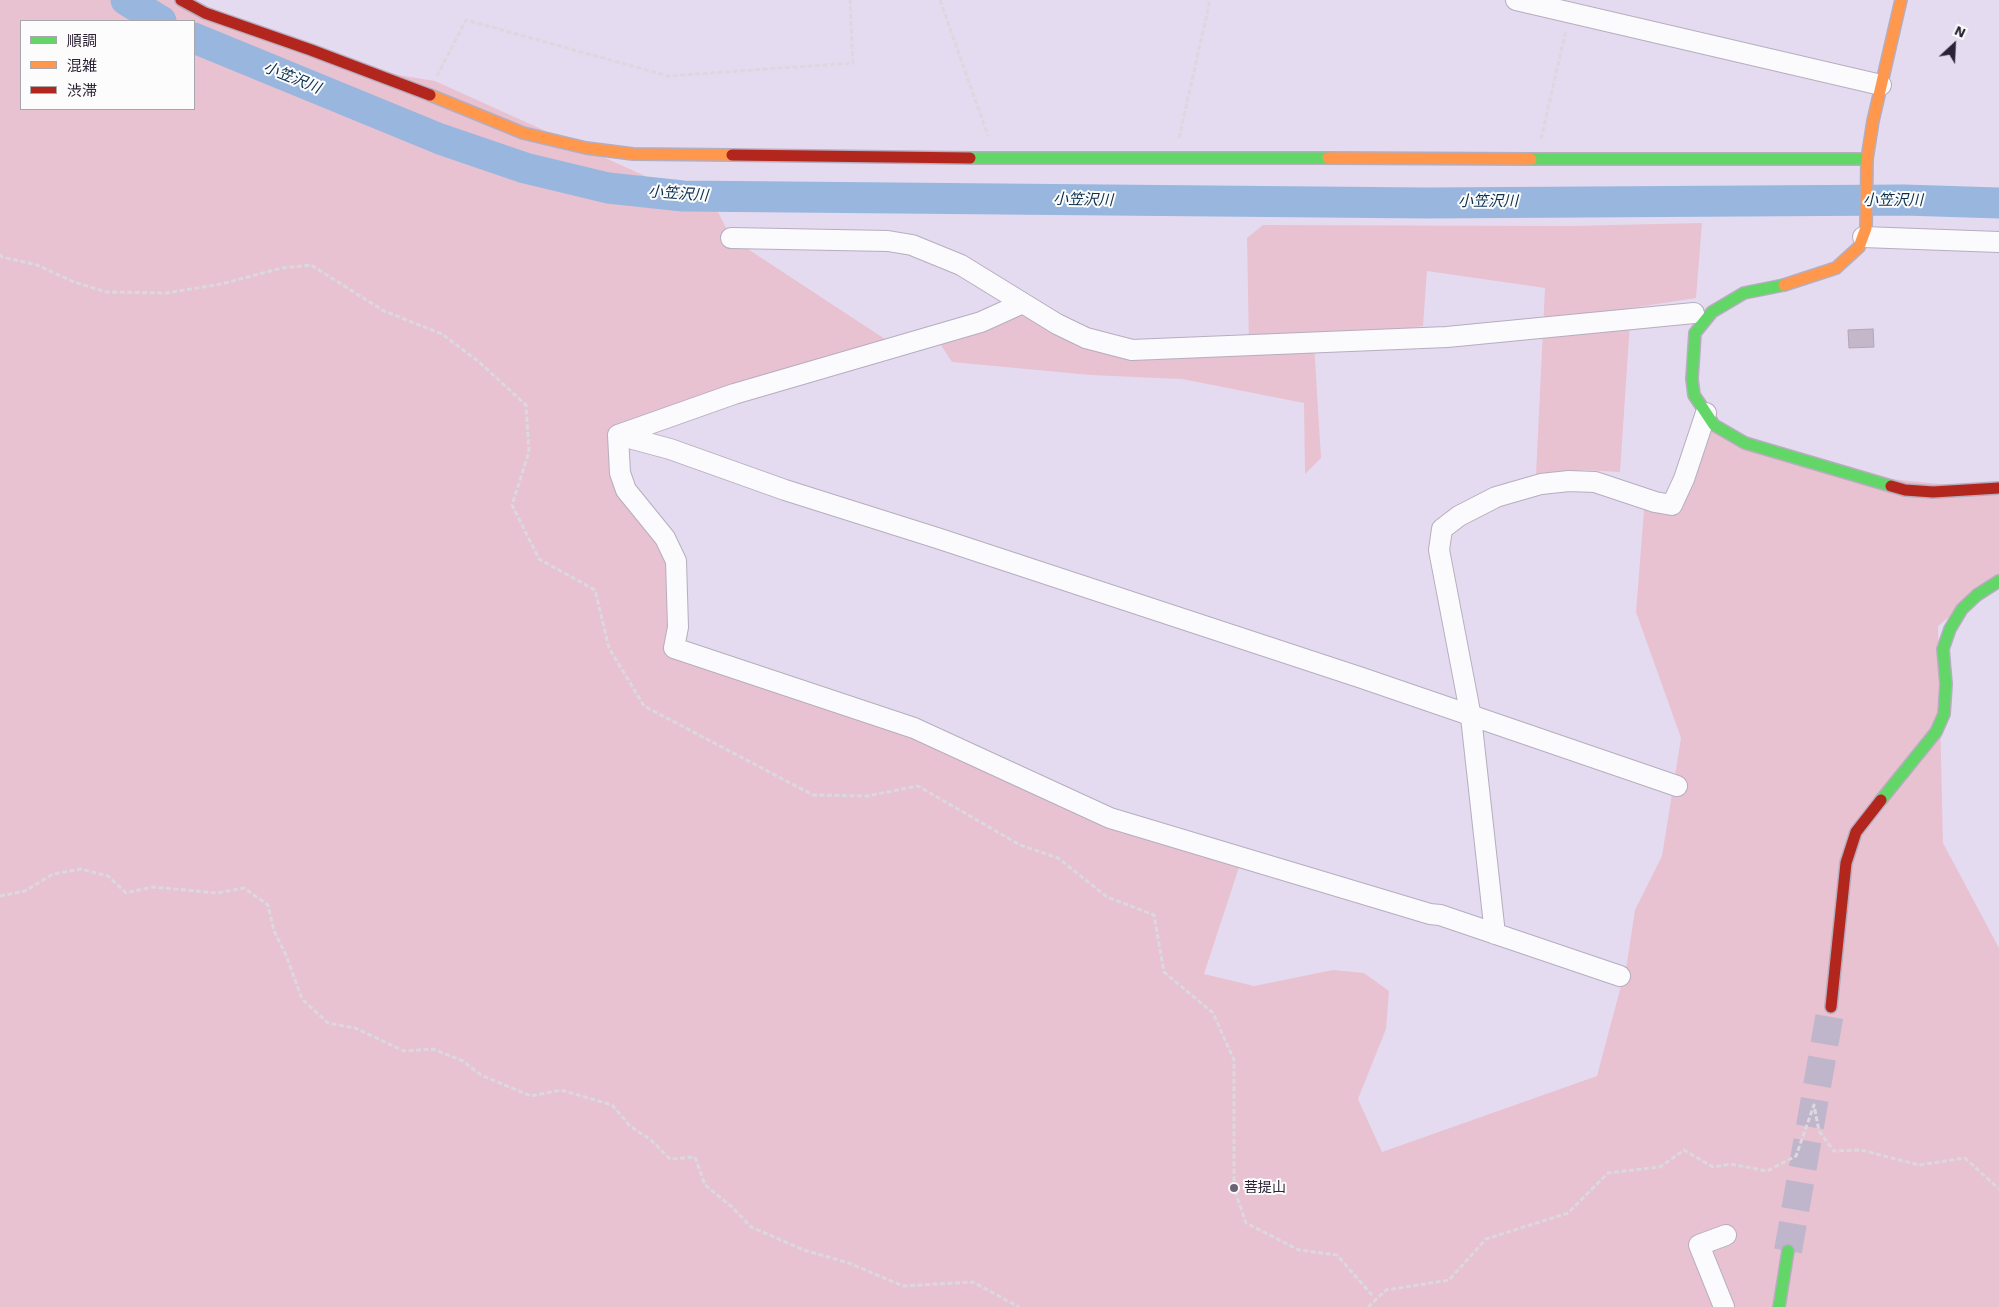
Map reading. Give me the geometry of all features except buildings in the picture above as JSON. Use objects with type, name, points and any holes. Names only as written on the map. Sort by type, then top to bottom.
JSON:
[{"type":"street","points":[[181,0],[205,13],[428,94],[523,133],[586,148],[633,154],[996,158],[1536,159],[1867,165]]},
{"type":"street","points":[[1516,0],[1881,85]]},
{"type":"street","points":[[1900,0],[1881,85],[1867,165],[1864,232],[1859,247],[1836,268],[1788,284],[1744,293],[1712,312],[1695,334],[1692,379],[1694,395],[1714,425],[1745,443],[1906,490],[1933,492],[1999,488]]},
{"type":"street","points":[[1864,232],[1999,242]]},
{"type":"street","points":[[731,238],[888,241],[912,245],[961,264],[1057,324],[1086,338],[1132,350],[1447,336],[1694,313]]},
{"type":"street","points":[[618,435],[734,394],[981,322],[1023,303]]},
{"type":"street","points":[[1495,934],[1471,717],[1439,550],[1442,529],[1459,516],[1496,497],[1541,484],[1569,481],[1595,482],[1655,502],[1672,505],[1684,479],[1706,413]]},
{"type":"street","points":[[618,435],[670,449],[785,490],[1362,678],[1471,717],[1510,728],[1677,786]]},
{"type":"street","points":[[618,435],[620,473],[626,490],[665,538],[676,561],[678,627],[674,648],[914,728],[1110,818],[1430,914],[1440,915],[1620,976]]},
{"type":"street","points":[[1831,1007],[1846,863],[1856,832],[1936,732],[1944,714],[1946,684],[1944,648],[1950,629],[1962,609],[1977,595],[1999,581]]},
{"type":"street","points":[[1724,1307],[1699,1245],[1726,1235]]},
{"type":"street","points":[[1779,1307],[1788,1251]]},
{"type":"path","points":[[428,94],[466,20],[668,76],[853,63],[850,0]]},
{"type":"path","points":[[940,0],[996,158]]},
{"type":"path","points":[[1175,158],[1210,0]]},
{"type":"path","points":[[1536,159],[1570,12]]},
{"type":"path","points":[[0,254],[2,257],[37,266],[74,282],[106,292],[167,293],[221,284],[282,268],[310,265],[384,311],[442,334],[478,361],[526,404],[528,452],[512,506],[539,559],[595,590],[609,648],[644,706],[812,795],[867,796],[918,786],[1020,845],[1058,858],[1107,897],[1154,915],[1164,972],[1213,1014],[1234,1060],[1234,1188],[1246,1223],[1299,1250],[1338,1255],[1372,1295]]},
{"type":"path","points":[[0,896],[25,891],[53,874],[81,870],[108,876],[126,893],[153,887],[217,893],[244,888],[268,905],[274,931],[286,955],[302,999],[328,1023],[355,1028],[404,1051],[434,1049],[463,1061],[480,1075],[531,1096],[562,1090],[612,1105],[630,1126],[651,1140],[670,1159],[695,1157],[705,1185],[732,1207],[751,1227],[804,1250],[849,1263],[903,1286],[973,1282],[1019,1307]]},
{"type":"path","points":[[1368,1307],[1386,1290],[1449,1280],[1486,1239],[1568,1213],[1608,1173],[1660,1167],[1684,1150],[1713,1167],[1731,1164],[1766,1171],[1796,1156],[1814,1105],[1819,1131],[1834,1151],[1861,1150],[1919,1165],[1965,1158],[1999,1189]]},
{"type":"shaded area","points":[[0,0],[179,0],[398,75],[435,81],[716,208],[731,238],[891,343],[618,435],[625,487],[676,561],[674,648],[914,728],[1110,818],[1242,858],[1204,974],[1254,986],[1333,970],[1364,973],[1389,991],[1386,1029],[1358,1099],[1382,1152],[1597,1076],[1627,963],[1635,910],[1662,856],[1681,738],[1636,612],[1645,498],[1672,505],[1704,420],[1852,475],[1999,490],[1999,576],[1938,626],[1943,843],[1999,948],[1999,1307],[0,1307]]},
{"type":"shaded area","points":[[1702,223],[1696,298],[1631,308],[1620,472],[1584,470],[1536,475],[1545,288],[1427,271],[1423,326],[1314,343],[1321,458],[1305,474],[1304,403],[1182,379],[1090,375],[952,362],[935,336],[1017,306],[1089,349],[1249,346],[1247,238],[1263,225],[1569,226]]},
{"type":"waterway","name":"小笠沢川","points":[[126,0],[159,20]]},
{"type":"waterway","name":"小笠沢川","points":[[195,38],[440,139],[525,168],[608,188],[683,196],[1426,203],[1904,200],[1999,203]]},
{"type":"tunnel","points":[[1788,1251],[1831,1007]]},
{"type":"traffic: fast","points":[[970,158],[1328,158]]},
{"type":"traffic: fast","points":[[1531,159],[1867,159]]},
{"type":"traffic: fast","points":[[1784,285],[1744,293],[1712,312],[1695,333],[1692,379],[1694,395],[1714,425],[1745,443],[1891,486]]},
{"type":"traffic: fast","points":[[1881,800],[1936,732],[1944,714],[1946,684],[1943,649],[1950,629],[1962,609],[1977,595],[1999,581]]},
{"type":"traffic: fast","points":[[1779,1307],[1788,1251]]},
{"type":"traffic: slow","points":[[1784,285],[1836,268],[1859,247],[1866,228],[1867,159],[1873,121],[1901,0]]},
{"type":"traffic: slow","points":[[430,95],[523,133],[586,148],[633,154],[732,155]]},
{"type":"traffic: slow","points":[[1328,158],[1531,159]]},
{"type":"traffic: jam","points":[[181,0],[205,13],[311,50],[430,95]]},
{"type":"traffic: jam","points":[[732,155],[970,158]]},
{"type":"traffic: jam","points":[[1891,486],[1905,490],[1933,492],[1999,488]]},
{"type":"traffic: jam","points":[[1831,1007],[1846,863],[1856,832],[1881,800]]},
{"type":"place","name":"菩提山","points":[[1234,1188]]}]
